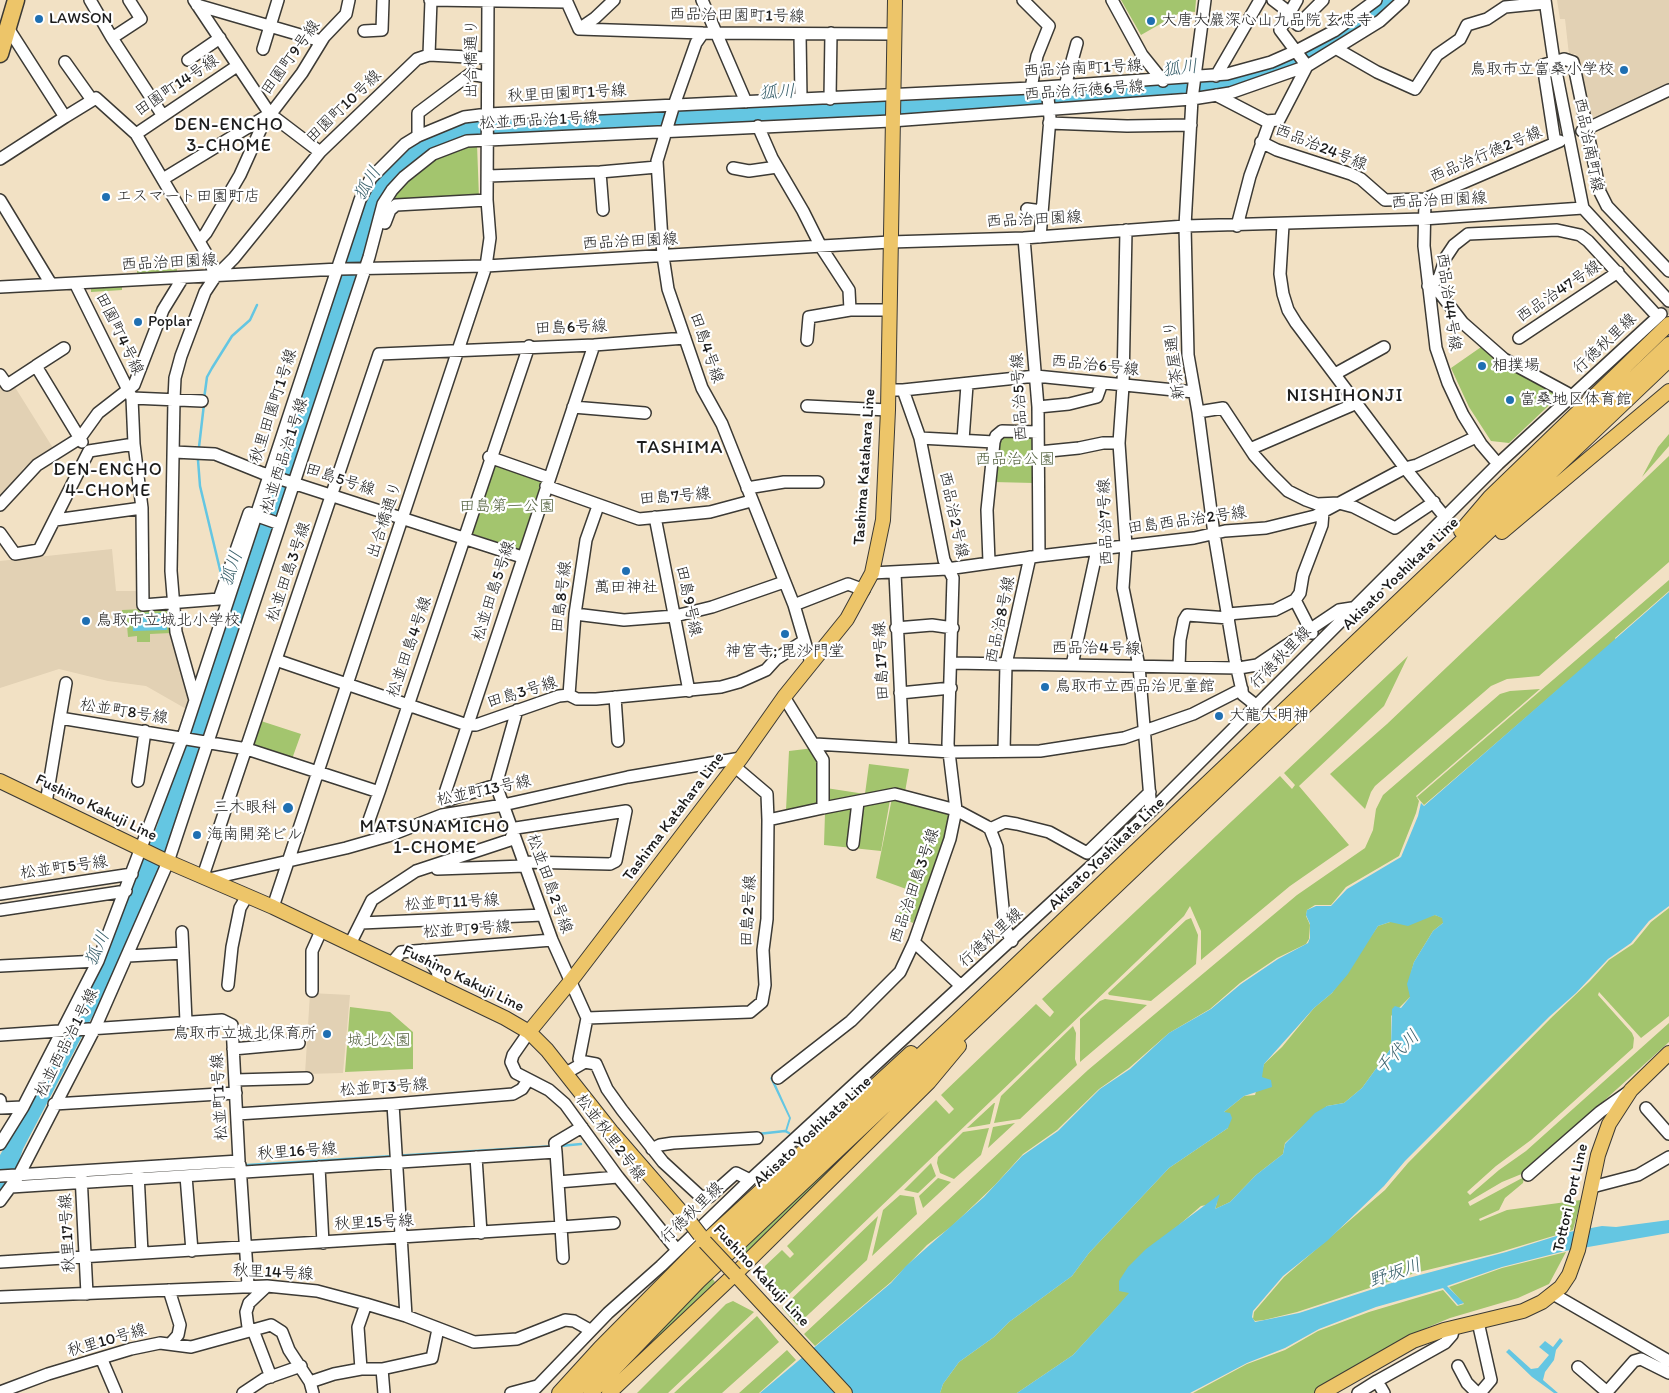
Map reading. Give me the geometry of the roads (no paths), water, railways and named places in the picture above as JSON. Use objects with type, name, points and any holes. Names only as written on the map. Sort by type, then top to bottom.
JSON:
[{"type":"highway","points":[[0,54],[16,0]]},
{"type":"main road","name":"Tashima Katahara Line","points":[[529,1032],[570,982],[737,762],[784,696],[848,619],[872,573],[883,520],[888,410],[891,120],[895,0]]},
{"type":"main road","points":[[1413,586],[1490,497],[1663,319]]},
{"type":"main road","name":"Akisato Yoshikata Line","points":[[574,1393],[624,1339],[732,1232],[958,1020],[1669,344]]},
{"type":"main road","name":"Akisato Yoshikata Line","points":[[591,1393],[699,1281],[991,1006],[1669,360]]},
{"type":"main road","points":[[1394,622],[1444,583],[1572,471],[1669,391]]},
{"type":"main road","name":"Fushino Kakuji Line","points":[[0,781],[166,861],[206,877],[350,944],[505,1018],[529,1032],[703,1239],[846,1393]]},
{"type":"main road","points":[[609,1393],[735,1274],[929,1082],[991,1006]]},
{"type":"main road","points":[[559,1393],[703,1239],[900,1062],[958,1020]]},
{"type":"main road","name":"Tottori Port Line","points":[[1322,1393],[1413,1341],[1454,1327],[1523,1311],[1553,1294],[1566,1281],[1576,1256],[1604,1134],[1618,1107],[1631,1090],[1669,1053]]},
{"type":"street","points":[[90,0],[112,38],[163,116]]},
{"type":"street","points":[[112,38],[141,19],[129,0]]},
{"type":"street","points":[[264,49],[278,0]]},
{"type":"street","name":"田園町9号線","points":[[199,241],[206,233],[240,174],[270,114],[302,73],[321,41],[346,14],[349,0]]},
{"type":"street","points":[[364,31],[382,30],[383,0]]},
{"type":"street","points":[[487,58],[429,55],[431,0],[567,1],[579,28],[595,18],[614,0]]},
{"type":"street","name":"出合橋通り","points":[[273,908],[486,266],[490,238],[487,200],[489,138],[487,76],[488,0]]},
{"type":"street","points":[[702,0],[746,102]]},
{"type":"street","points":[[1023,0],[1049,26],[1037,56],[1031,88]]},
{"type":"street","points":[[1112,0],[1142,55],[1163,81]]},
{"type":"street","name":"新茶屋通り","points":[[1205,0],[1192,99],[1185,226],[1188,355],[1198,412],[1214,534],[1235,660],[1239,668],[1242,690]]},
{"type":"street","points":[[1216,76],[1260,0]]},
{"type":"street","points":[[1273,0],[1298,25],[1323,0]]},
{"type":"street","points":[[1270,121],[1279,120],[1306,65],[1280,30],[1297,0]]},
{"type":"street","name":"西品治南町1号線","points":[[892,97],[1031,88],[1048,89],[1065,86],[1216,76],[1271,62],[1297,52],[1334,31],[1376,0]]},
{"type":"street","name":"西品治行徳6号線","points":[[891,120],[1192,99],[1230,93],[1306,65],[1337,49],[1380,21],[1403,0]]},
{"type":"street","points":[[1337,49],[1377,72],[1415,89],[1437,55],[1460,39],[1468,25],[1487,20],[1505,7],[1545,1]]},
{"type":"street","name":"西品治南町線","points":[[1545,1],[1554,61],[1583,208]]},
{"type":"street","points":[[195,3],[321,41]]},
{"type":"street","points":[[195,3],[270,114],[320,152]]},
{"type":"street","points":[[8,28],[65,117]]},
{"type":"street","name":"西品治田園町1号線","points":[[579,28],[717,33],[894,34]]},
{"type":"street","name":"田島4号線","points":[[703,32],[696,43],[673,107],[657,167],[663,256],[668,289],[702,388],[722,424],[751,501],[794,605],[811,664]]},
{"type":"street","points":[[800,34],[801,99]]},
{"type":"street","points":[[830,98],[831,34]]},
{"type":"street","points":[[188,60],[220,38]]},
{"type":"street","points":[[1065,86],[1077,43]]},
{"type":"street","name":"田園町10号線","points":[[196,700],[176,632],[171,571],[174,399],[175,378],[181,356],[205,292],[214,277],[234,258],[320,152],[416,59],[429,55]]},
{"type":"street","points":[[1554,61],[1564,59],[1573,62],[1584,130],[1600,192],[1608,206],[1669,271]]},
{"type":"street","name":"西品治行徳2号線","points":[[1425,199],[1557,142],[1543,65],[1554,61]]},
{"type":"street","points":[[65,62],[92,100]]},
{"type":"street","name":"田園町14号線","points":[[136,134],[237,66]]},
{"type":"street","points":[[418,136],[418,113],[470,74],[487,76]]},
{"type":"street","points":[[1134,82],[1136,103]]},
{"type":"street","points":[[1040,237],[1050,108],[1048,89]]},
{"type":"street","points":[[1584,130],[1669,90]]},
{"type":"street","name":"西品治24号線","points":[[1216,95],[1266,121],[1270,121],[1261,142],[1277,150],[1362,179],[1385,200],[1425,199]]},
{"type":"street","name":"秋里田園町1号線","points":[[255,515],[360,200],[371,178],[406,144],[418,136],[464,117],[801,99],[892,97]]},
{"type":"street","points":[[0,159],[96,98],[136,134],[210,260],[214,277]]},
{"type":"street","points":[[163,179],[270,114]]},
{"type":"street","name":"松並西品治1号線","points":[[0,1201],[15,1179],[93,1029],[128,956],[166,861],[208,742],[278,523],[384,204],[392,190],[404,177],[434,154],[467,141],[489,138],[891,120]]},
{"type":"street","points":[[1049,123],[1127,126],[1191,125]]},
{"type":"street","points":[[758,126],[777,167],[803,211],[821,247],[849,290],[850,310]]},
{"type":"street","points":[[1237,226],[1261,142]]},
{"type":"street","points":[[488,176],[600,172],[657,167]]},
{"type":"street","points":[[733,168],[749,171],[777,167]]},
{"type":"street","points":[[600,172],[603,210]]},
{"type":"street","points":[[1423,218],[1425,199]]},
{"type":"street","points":[[0,200],[50,284]]},
{"type":"street","points":[[365,265],[375,253],[390,210],[396,205],[487,200]]},
{"type":"street","points":[[1583,208],[1669,301]]},
{"type":"street","name":"西品治田園線","points":[[0,287],[182,279],[338,269],[365,265],[486,266],[890,242],[1024,238],[1185,226],[1283,225],[1583,208]]},
{"type":"street","points":[[1027,209],[1042,211]]},
{"type":"street","name":"西品治44号線","points":[[1423,218],[1428,286],[1436,348],[1448,383],[1476,436],[1498,464]]},
{"type":"street","points":[[1283,225],[1280,274],[1283,294],[1296,323],[1405,468],[1445,517]]},
{"type":"street","name":"西品治7号線","points":[[1126,230],[1123,386],[1119,443],[1126,546],[1123,588],[1139,666],[1151,811]]},
{"type":"street","points":[[1567,393],[1496,353],[1463,323],[1439,292],[1428,286],[1439,278],[1449,251],[1468,234],[1557,230],[1570,232],[1588,241],[1663,319]]},
{"type":"street","name":"西品治5号線","points":[[1024,238],[1038,406],[1039,452],[1034,556]]},
{"type":"street","name":"西品治47号線","points":[[1519,338],[1618,272]]},
{"type":"street","points":[[182,279],[163,310],[130,395],[142,508],[143,605],[219,599],[255,515]]},
{"type":"street","name":"田園町4号線","points":[[76,284],[130,395]]},
{"type":"street","points":[[807,340],[809,317],[850,310],[888,310]]},
{"type":"street","name":"行徳秋里線","points":[[534,1389],[590,1330],[750,1180],[1012,941],[1151,811],[1498,464],[1663,319]]},
{"type":"street","name":"田島6号線","points":[[459,349],[594,345],[685,338]]},
{"type":"street","name":"松並田島5号線","points":[[496,785],[448,800],[444,796],[594,345]]},
{"type":"street","name":"松並田島4号線","points":[[368,823],[465,538],[489,457],[529,346]]},
{"type":"street","points":[[1335,374],[1384,347]]},
{"type":"street","points":[[0,374],[7,385],[64,348]]},
{"type":"street","name":"松並田島3号線","points":[[206,877],[246,749],[379,354],[459,349]]},
{"type":"street","points":[[36,366],[88,451]]},
{"type":"street","name":"西品治6号線","points":[[903,390],[967,385],[1036,376],[1194,392]]},
{"type":"street","points":[[1038,406],[1069,404],[1094,398],[1098,395],[1102,383]]},
{"type":"street","points":[[963,440],[967,385]]},
{"type":"street","points":[[888,390],[903,390]]},
{"type":"street","name":"西品治2号線","points":[[903,390],[920,438],[947,569],[953,578],[952,663],[948,744],[951,752]]},
{"type":"street","points":[[0,504],[37,465],[80,438],[98,413],[130,395],[202,401]]},
{"type":"street","points":[[1250,449],[1357,403]]},
{"type":"street","points":[[807,406],[888,410]]},
{"type":"street","points":[[573,407],[644,413]]},
{"type":"street","points":[[1198,412],[1223,408],[1250,449],[1280,483],[1298,497],[1317,504],[1339,503],[1354,507],[1395,528],[1434,502]]},
{"type":"street","points":[[989,562],[987,510],[996,436],[1002,431],[1038,432]]},
{"type":"street","name":"田島西品治2号線","points":[[872,573],[947,569],[1225,531],[1266,528],[1315,516],[1405,468],[1418,465],[1476,436]]},
{"type":"street","points":[[920,438],[994,442]]},
{"type":"street","points":[[1039,452],[1079,448],[1103,442],[1119,443]]},
{"type":"street","points":[[88,451],[134,444]]},
{"type":"street","points":[[0,533],[15,554],[39,550],[88,451]]},
{"type":"street","name":"田島5号線","points":[[174,452],[215,454],[268,474],[522,557]]},
{"type":"street","name":"田島7号線","points":[[489,457],[598,506],[639,519],[710,512],[751,501]]},
{"type":"street","points":[[747,488],[784,482],[818,482]]},
{"type":"street","name":"田島8号線","points":[[569,695],[575,614],[586,540],[598,506]]},
{"type":"street","points":[[55,520],[142,508]]},
{"type":"street","points":[[1179,667],[1180,640],[1184,620],[1187,615],[1228,616],[1276,610],[1295,600],[1300,593],[1304,575],[1322,525],[1323,512]]},
{"type":"street","points":[[255,515],[278,523]]},
{"type":"street","points":[[0,1144],[23,1107],[65,1030],[98,961],[126,892],[185,738],[255,515]]},
{"type":"street","name":"田島9号線","points":[[654,517],[689,691]]},
{"type":"street","points":[[1072,665],[1097,550]]},
{"type":"street","name":"西品治8号線","points":[[1004,751],[1006,664],[1034,556]]},
{"type":"street","name":"田島17号線","points":[[895,573],[896,628],[903,748]]},
{"type":"street","points":[[575,614],[624,620],[675,616],[712,607],[784,582]]},
{"type":"street","points":[[794,605],[848,584],[864,590]]},
{"type":"street","points":[[1295,600],[1318,644]]},
{"type":"street","name":"西品治4号線","points":[[952,663],[1239,668],[1257,665],[1339,610],[1352,608]]},
{"type":"street","points":[[896,628],[932,625],[953,628]]},
{"type":"street","name":"田島3号線","points":[[276,660],[408,705],[467,724],[476,725],[559,696],[569,695],[577,699],[615,697],[721,687],[745,680],[766,670],[776,659],[804,641]]},
{"type":"street","points":[[60,718],[66,683]]},
{"type":"street","points":[[900,693],[951,688]]},
{"type":"street","points":[[815,744],[951,752],[1040,751],[1124,738],[1193,714],[1242,690],[1244,695],[1257,706]]},
{"type":"street","points":[[784,696],[815,744],[824,764],[823,808]]},
{"type":"street","points":[[615,697],[618,741]]},
{"type":"street","points":[[496,785],[517,710]]},
{"type":"street","name":"松並町8号線","points":[[46,803],[60,718],[208,742]]},
{"type":"street","points":[[138,781],[145,731]]},
{"type":"street","points":[[208,742],[246,749],[379,792]]},
{"type":"street","name":"西品治田島3号線","points":[[778,1078],[851,1022],[900,972],[914,942],[950,839],[956,810],[951,752]]},
{"type":"street","name":"松並町13号線","points":[[206,877],[288,861],[388,836],[442,815],[503,805],[628,777],[737,762]]},
{"type":"street","name":"田島2号線","points":[[587,1018],[750,1012],[759,1006],[764,998],[766,985],[763,950],[767,919],[767,794],[737,762]]},
{"type":"street","name":"松並田島2号線","points":[[496,785],[552,940],[587,1018]]},
{"type":"street","points":[[990,829],[1005,822],[1018,824],[1049,832],[1087,853],[1150,792]]},
{"type":"street","points":[[768,820],[895,794],[956,810],[990,829],[997,847],[1005,928],[1012,941]]},
{"type":"street","points":[[853,844],[858,802]]},
{"type":"street","points":[[350,944],[372,900],[416,871],[510,840],[516,828],[626,810],[616,861],[610,864],[524,864],[425,869]]},
{"type":"street","name":"松並町5号線","points":[[5,893],[132,874]]},
{"type":"street","points":[[5,893],[6,909],[126,892]]},
{"type":"street","points":[[228,985],[240,908],[247,896]]},
{"type":"street","name":"松並町11号線","points":[[361,923],[543,914]]},
{"type":"street","points":[[312,991],[312,952],[321,931]]},
{"type":"street","points":[[182,932],[186,1022]]},
{"type":"street","name":"松並町9号線","points":[[391,964],[401,952],[552,940]]},
{"type":"street","points":[[914,942],[961,986]]},
{"type":"street","points":[[423,950],[437,971],[441,988]]},
{"type":"street","points":[[128,956],[183,953]]},
{"type":"street","points":[[0,966],[98,961]]},
{"type":"street","points":[[581,1064],[579,1059],[587,1018]]},
{"type":"street","name":"松並町1号線","points":[[0,1035],[222,1020],[232,1026],[240,1167],[15,1179],[0,1176]]},
{"type":"street","name":"松並秋里2号線","points":[[529,1032],[513,1055],[512,1062],[518,1076],[557,1096],[618,1177],[677,1250]]},
{"type":"street","points":[[233,1049],[299,1044]]},
{"type":"street","points":[[566,1074],[588,1061],[596,1064],[607,1089],[652,1149],[663,1162],[700,1196],[709,1197],[736,1173],[750,1180]]},
{"type":"street","points":[[235,1080],[307,1078]]},
{"type":"street","name":"松並町3号線","points":[[237,1114],[513,1094],[522,1089],[528,1080]]},
{"type":"street","points":[[1528,1175],[1600,1112],[1631,1090]]},
{"type":"street","points":[[54,1104],[236,1093]]},
{"type":"street","points":[[0,1100],[0,1108],[23,1107]]},
{"type":"street","points":[[393,1104],[406,1316]]},
{"type":"street","points":[[1646,1108],[1669,1134]]},
{"type":"street","points":[[562,1258],[556,1143],[582,1127]]},
{"type":"street","points":[[652,1149],[660,1145],[757,1138]]},
{"type":"street","name":"秋里16号線","points":[[138,1173],[186,1176],[240,1167],[319,1167],[556,1152]]},
{"type":"street","points":[[476,1157],[481,1233]]},
{"type":"street","points":[[1590,1193],[1638,1175],[1669,1157]]},
{"type":"street","points":[[240,1167],[247,1247],[248,1285]]},
{"type":"street","points":[[319,1167],[323,1243]]},
{"type":"street","points":[[138,1173],[142,1254]]},
{"type":"street","name":"秋里17号線","points":[[81,1176],[87,1294]]},
{"type":"street","points":[[186,1176],[192,1251]]},
{"type":"street","points":[[558,1182],[618,1177]]},
{"type":"street","name":"秋里15号線","points":[[0,1262],[481,1233],[614,1223]]},
{"type":"street","name":"秋里14号線","points":[[0,1297],[248,1285],[267,1286],[317,1291],[366,1304],[406,1316],[474,1342],[517,1339],[565,1320],[574,1321],[590,1330]]},
{"type":"street","points":[[267,1286],[249,1303],[247,1321],[248,1326],[253,1330],[271,1377]]},
{"type":"street","points":[[169,1290],[180,1324],[178,1335],[171,1344]]},
{"type":"street","points":[[1553,1294],[1669,1361]]},
{"type":"street","points":[[361,1369],[358,1327],[366,1304]]},
{"type":"street","points":[[1458,1366],[1466,1383],[1478,1393],[1491,1380],[1478,1322]]},
{"type":"street","name":"秋里10号線","points":[[0,1392],[48,1374],[102,1360],[131,1349],[160,1343],[179,1347],[191,1347],[271,1325],[278,1327],[301,1366]]},
{"type":"street","points":[[1358,1393],[1445,1343],[1452,1335],[1454,1327]]},
{"type":"street","points":[[243,1393],[254,1384],[301,1366],[312,1388],[334,1374],[361,1369],[382,1369],[432,1358],[438,1329]]},
{"type":"street","points":[[1640,1345],[1669,1356]]},
{"type":"street","points":[[1578,1367],[1607,1392],[1634,1361],[1641,1359],[1669,1373]]},
{"type":"street","points":[[102,1360],[116,1393]]},
{"type":"street","points":[[382,1369],[384,1393]]},
{"type":"street","points":[[1377,1381],[1384,1393]]},
{"type":"street","points":[[511,1393],[534,1389]]},
{"type":"water","points":[[1383,0],[1397,0],[1382,13],[1310,59],[1224,90],[1186,95],[916,114],[478,135],[400,176],[343,319],[185,798],[154,882],[114,975],[23,1149],[16,1170],[0,1194],[0,1155],[48,1071],[92,985],[157,826],[368,191],[375,178],[402,152],[439,130],[477,119],[944,99],[1220,79],[1239,75],[1373,8]]},
{"type":"water","name":"千代川","points":[[1669,592],[1669,906],[1649,921],[1631,943],[1608,959],[1576,993],[1549,1017],[1405,1161],[1384,1186],[1327,1241],[1283,1276],[1253,1311],[1252,1317],[1255,1322],[1299,1313],[1401,1280],[1506,1252],[1569,1232],[1602,1226],[1616,1227],[1669,1220],[1669,1233],[1565,1251],[1502,1267],[1447,1286],[1464,1303],[1458,1305],[1443,1288],[1376,1307],[1319,1329],[1285,1348],[1247,1363],[1190,1393],[1017,1393],[1073,1355],[1113,1311],[1129,1293],[1119,1291],[1119,1281],[1128,1267],[1146,1249],[1220,1194],[1215,1209],[1230,1202],[1256,1175],[1283,1154],[1285,1144],[1315,1113],[1327,1106],[1344,1103],[1362,1088],[1391,1048],[1392,1009],[1395,1006],[1401,1008],[1410,997],[1407,984],[1414,962],[1433,931],[1443,923],[1442,918],[1435,915],[1408,926],[1390,922],[1378,926],[1348,974],[1332,993],[1314,1008],[1264,1064],[1262,1077],[1271,1080],[1272,1087],[1244,1096],[1224,1112],[1230,1113],[1232,1118],[1228,1128],[1169,1168],[1089,1253],[1072,1276],[1009,1322],[994,1337],[959,1362],[943,1384],[940,1393],[760,1393],[891,1283],[906,1266],[984,1197],[1022,1156],[1058,1131],[1100,1089],[1130,1069],[1169,1033],[1211,1009],[1241,984],[1278,959],[1308,943],[1310,924],[1306,915],[1307,910],[1316,906],[1331,906],[1347,889],[1401,857],[1418,816],[1421,803],[1424,806]]},
{"type":"water","points":[[166,613],[167,630],[133,631],[132,614]]},
{"type":"water","points":[[772,1076],[791,1118],[787,1131],[785,1131],[789,1118],[770,1078]]},
{"type":"water","points":[[551,1145],[551,1149],[147,1174],[146,1170]]},
{"type":"water","points":[[1560,1338],[1563,1341],[1556,1350],[1554,1360],[1545,1372],[1543,1380],[1558,1393],[1554,1393],[1532,1377],[1506,1352],[1509,1349],[1531,1369],[1538,1368],[1549,1355],[1539,1347],[1545,1341],[1553,1347]]},
{"type":"waterway","points":[[204,399],[207,377],[212,368],[232,336],[250,320],[257,305]]},
{"type":"waterway","points":[[199,447],[204,404]]},
{"type":"waterway","name":"狐川","points":[[198,460],[200,486],[222,578]]},
{"type":"waterway","points":[[758,1134],[785,1131],[789,1133]]},
{"type":"waterway","points":[[560,1146],[581,1144]]},
{"type":"tunnel","points":[[1661,314],[1669,307]]},
{"type":"place","name":"LAWSON","points":[[39,19]]},
{"type":"place","name":"大唐大巖深心山九品院 玄忠寺","points":[[1151,21]]},
{"type":"place","name":"鳥取市立富桑小学校","points":[[1624,70]]},
{"type":"place","name":"エスマート田園町店","points":[[106,197]]},
{"type":"place","name":"Poplar","points":[[138,322]]},
{"type":"place","name":"相撲場","points":[[1482,366]]},
{"type":"place","name":"富桑地区体育館","points":[[1510,400]]},
{"type":"place","name":"萬田神社","points":[[626,571]]},
{"type":"place","name":"鳥取市立城北小学校","points":[[86,621]]},
{"type":"place","name":"神宮寺; 毘沙門堂","points":[[785,634]]},
{"type":"place","name":"鳥取市立西品治児童館","points":[[1045,687]]},
{"type":"place","name":"大龍大明神","points":[[1219,716]]},
{"type":"place","name":"三木眼科","points":[[288,808]]},
{"type":"place","name":"海南開発ビル","points":[[197,835]]},
{"type":"place","name":"鳥取市立城北保育所","points":[[327,1034]]},
{"type":"district","name":"DEN-ENCHO 3-CHOME","points":[[229,135]]},
{"type":"district","name":"NISHIHONJI","points":[[1345,396]]},
{"type":"district","name":"TASHIMA","points":[[680,448]]},
{"type":"district","name":"DEN-ENCHO 4-CHOME","points":[[108,480]]},
{"type":"district","name":"MATSUNAMICHO 1-CHOME","points":[[435,838]]},
{"type":"park label","name":"西品治公園","points":[[1015,460]]},
{"type":"park label","name":"田島第一公園","points":[[507,507]]},
{"type":"park label","name":"城北公園","points":[[379,1041]]},
{"type":"water label","name":"野坂川","points":[[1395,1274]]}]
